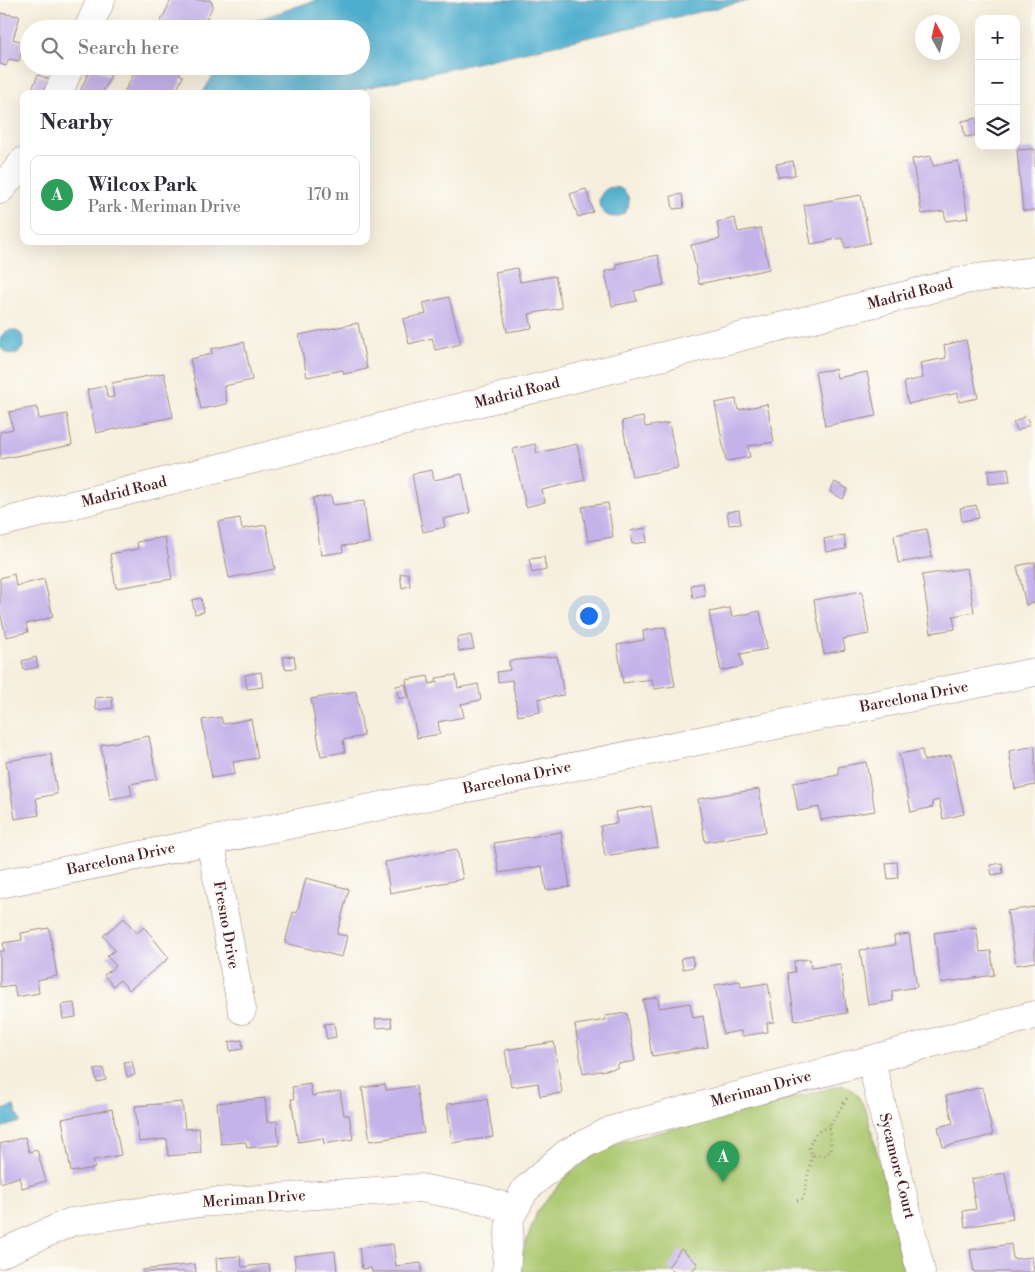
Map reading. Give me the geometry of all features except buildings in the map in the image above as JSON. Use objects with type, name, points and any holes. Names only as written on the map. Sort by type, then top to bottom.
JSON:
[{"type":"street","points":[[92,20],[101,0]]},
{"type":"street","points":[[60,90],[66,75]]},
{"type":"street","points":[[0,190],[20,166]]},
{"type":"street","name":"Madrid Road","points":[[0,523],[970,279],[1035,271]]},
{"type":"street","name":"Barcelona Drive","points":[[0,884],[1035,672]]},
{"type":"street","name":"Fresno Drive","points":[[210,840],[242,1010]]},
{"type":"street","name":"Meriman Drive","points":[[0,1254],[71,1222],[199,1203],[420,1188],[484,1200],[512,1214],[525,1190],[567,1153],[612,1130],[1035,1015]]},
{"type":"street","name":"Sycamore Court","points":[[871,1060],[921,1272]]},
{"type":"street","points":[[506,1272],[512,1214]]},
{"type":"path","points":[[812,1155],[825,1156],[831,1150],[829,1127],[847,1098]]},
{"type":"path","points":[[798,1201],[803,1199],[807,1188],[812,1155],[808,1147],[812,1138],[820,1129],[829,1127]]},
{"type":"green space","points":[[843,1085],[858,1096],[867,1113],[891,1208],[903,1272],[518,1272],[537,1212],[567,1175],[606,1146]]},
{"type":"water","points":[[316,0],[751,0],[357,90],[204,90],[214,75],[370,75],[370,20],[257,20]]},
{"type":"water","points":[[614,187],[620,188],[628,196],[628,208],[620,216],[614,217],[608,216],[600,208],[599,202],[600,196],[608,188]]},
{"type":"water","points":[[7,330],[17,330],[24,337],[24,347],[17,354],[7,354],[0,347],[0,337]]},
{"type":"water","points":[[14,1106],[20,1122],[0,1128],[0,1111]]},
{"type":"place","name":"Wilcox Park","points":[[723,1182]]}]
